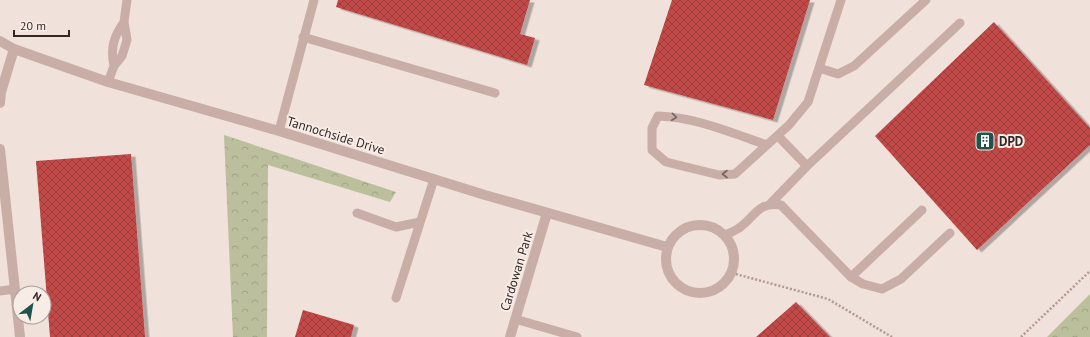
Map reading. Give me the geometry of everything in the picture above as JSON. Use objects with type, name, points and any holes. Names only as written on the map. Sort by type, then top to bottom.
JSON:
[{"type":"street","name":"Tannochside Drive","points":[[0,41],[14,49],[108,82],[279,131],[547,213],[667,246]]},
{"type":"street","points":[[0,103],[1,92],[14,49]]},
{"type":"street","points":[[0,149],[14,285]]},
{"type":"street","name":"Cardowan Park","points":[[510,337],[547,213]]},
{"type":"street","points":[[702,224],[715,228],[725,235],[733,249],[734,261],[732,273],[725,283],[715,290],[704,294],[688,292],[678,286],[667,271],[665,259],[667,246],[673,236],[690,225],[702,224]]},
{"type":"street","points":[[18,325],[20,337]]},
{"type":"lane","points":[[108,82],[114,66],[122,56],[127,40],[124,22],[127,0]]},
{"type":"lane","points":[[279,131],[314,0]]},
{"type":"lane","points":[[767,146],[733,133],[677,117],[658,116],[652,128],[652,150],[666,162],[719,175],[735,174],[767,146],[778,136],[808,102],[841,0]]},
{"type":"lane","points":[[819,68],[838,74],[854,66],[926,0]]},
{"type":"lane","points":[[114,66],[112,54],[115,36],[124,22]]},
{"type":"lane","points":[[725,235],[739,228],[759,208],[771,203],[806,166],[960,23]]},
{"type":"lane","points":[[303,37],[496,93]]},
{"type":"lane","points":[[778,136],[806,166]]},
{"type":"lane","points":[[396,298],[434,179]]},
{"type":"lane","points":[[771,203],[781,204],[851,276],[863,284],[882,289],[901,279],[950,232]]},
{"type":"lane","points":[[851,276],[922,210]]},
{"type":"lane","points":[[357,213],[396,227],[420,222]]},
{"type":"lane","points":[[0,291],[12,289]]},
{"type":"lane","points":[[515,319],[577,337]]},
{"type":"path","points":[[1021,337],[1090,271]]},
{"type":"path","points":[[732,273],[828,300],[892,337]]},
{"type":"green space","points":[[224,135],[396,192],[390,202],[268,165],[267,337],[233,337]]},
{"type":"green space","points":[[1090,294],[1090,337],[1047,337]]},
{"type":"building","points":[[338,0],[530,0],[520,34],[535,38],[527,65],[336,7]]},
{"type":"building","points":[[672,0],[810,0],[773,120],[644,85]]},
{"type":"building","name":"DPD","points":[[994,22],[1090,128],[1090,145],[977,250],[875,136]]},
{"type":"building","points":[[131,154],[145,337],[50,337],[49,325],[52,325],[52,285],[46,285],[36,161]]},
{"type":"building","points":[[796,302],[830,337],[756,337]]},
{"type":"building","points":[[303,310],[354,325],[351,337],[295,337]]},
{"type":"place","name":"DPD","points":[[985,141]]}]
